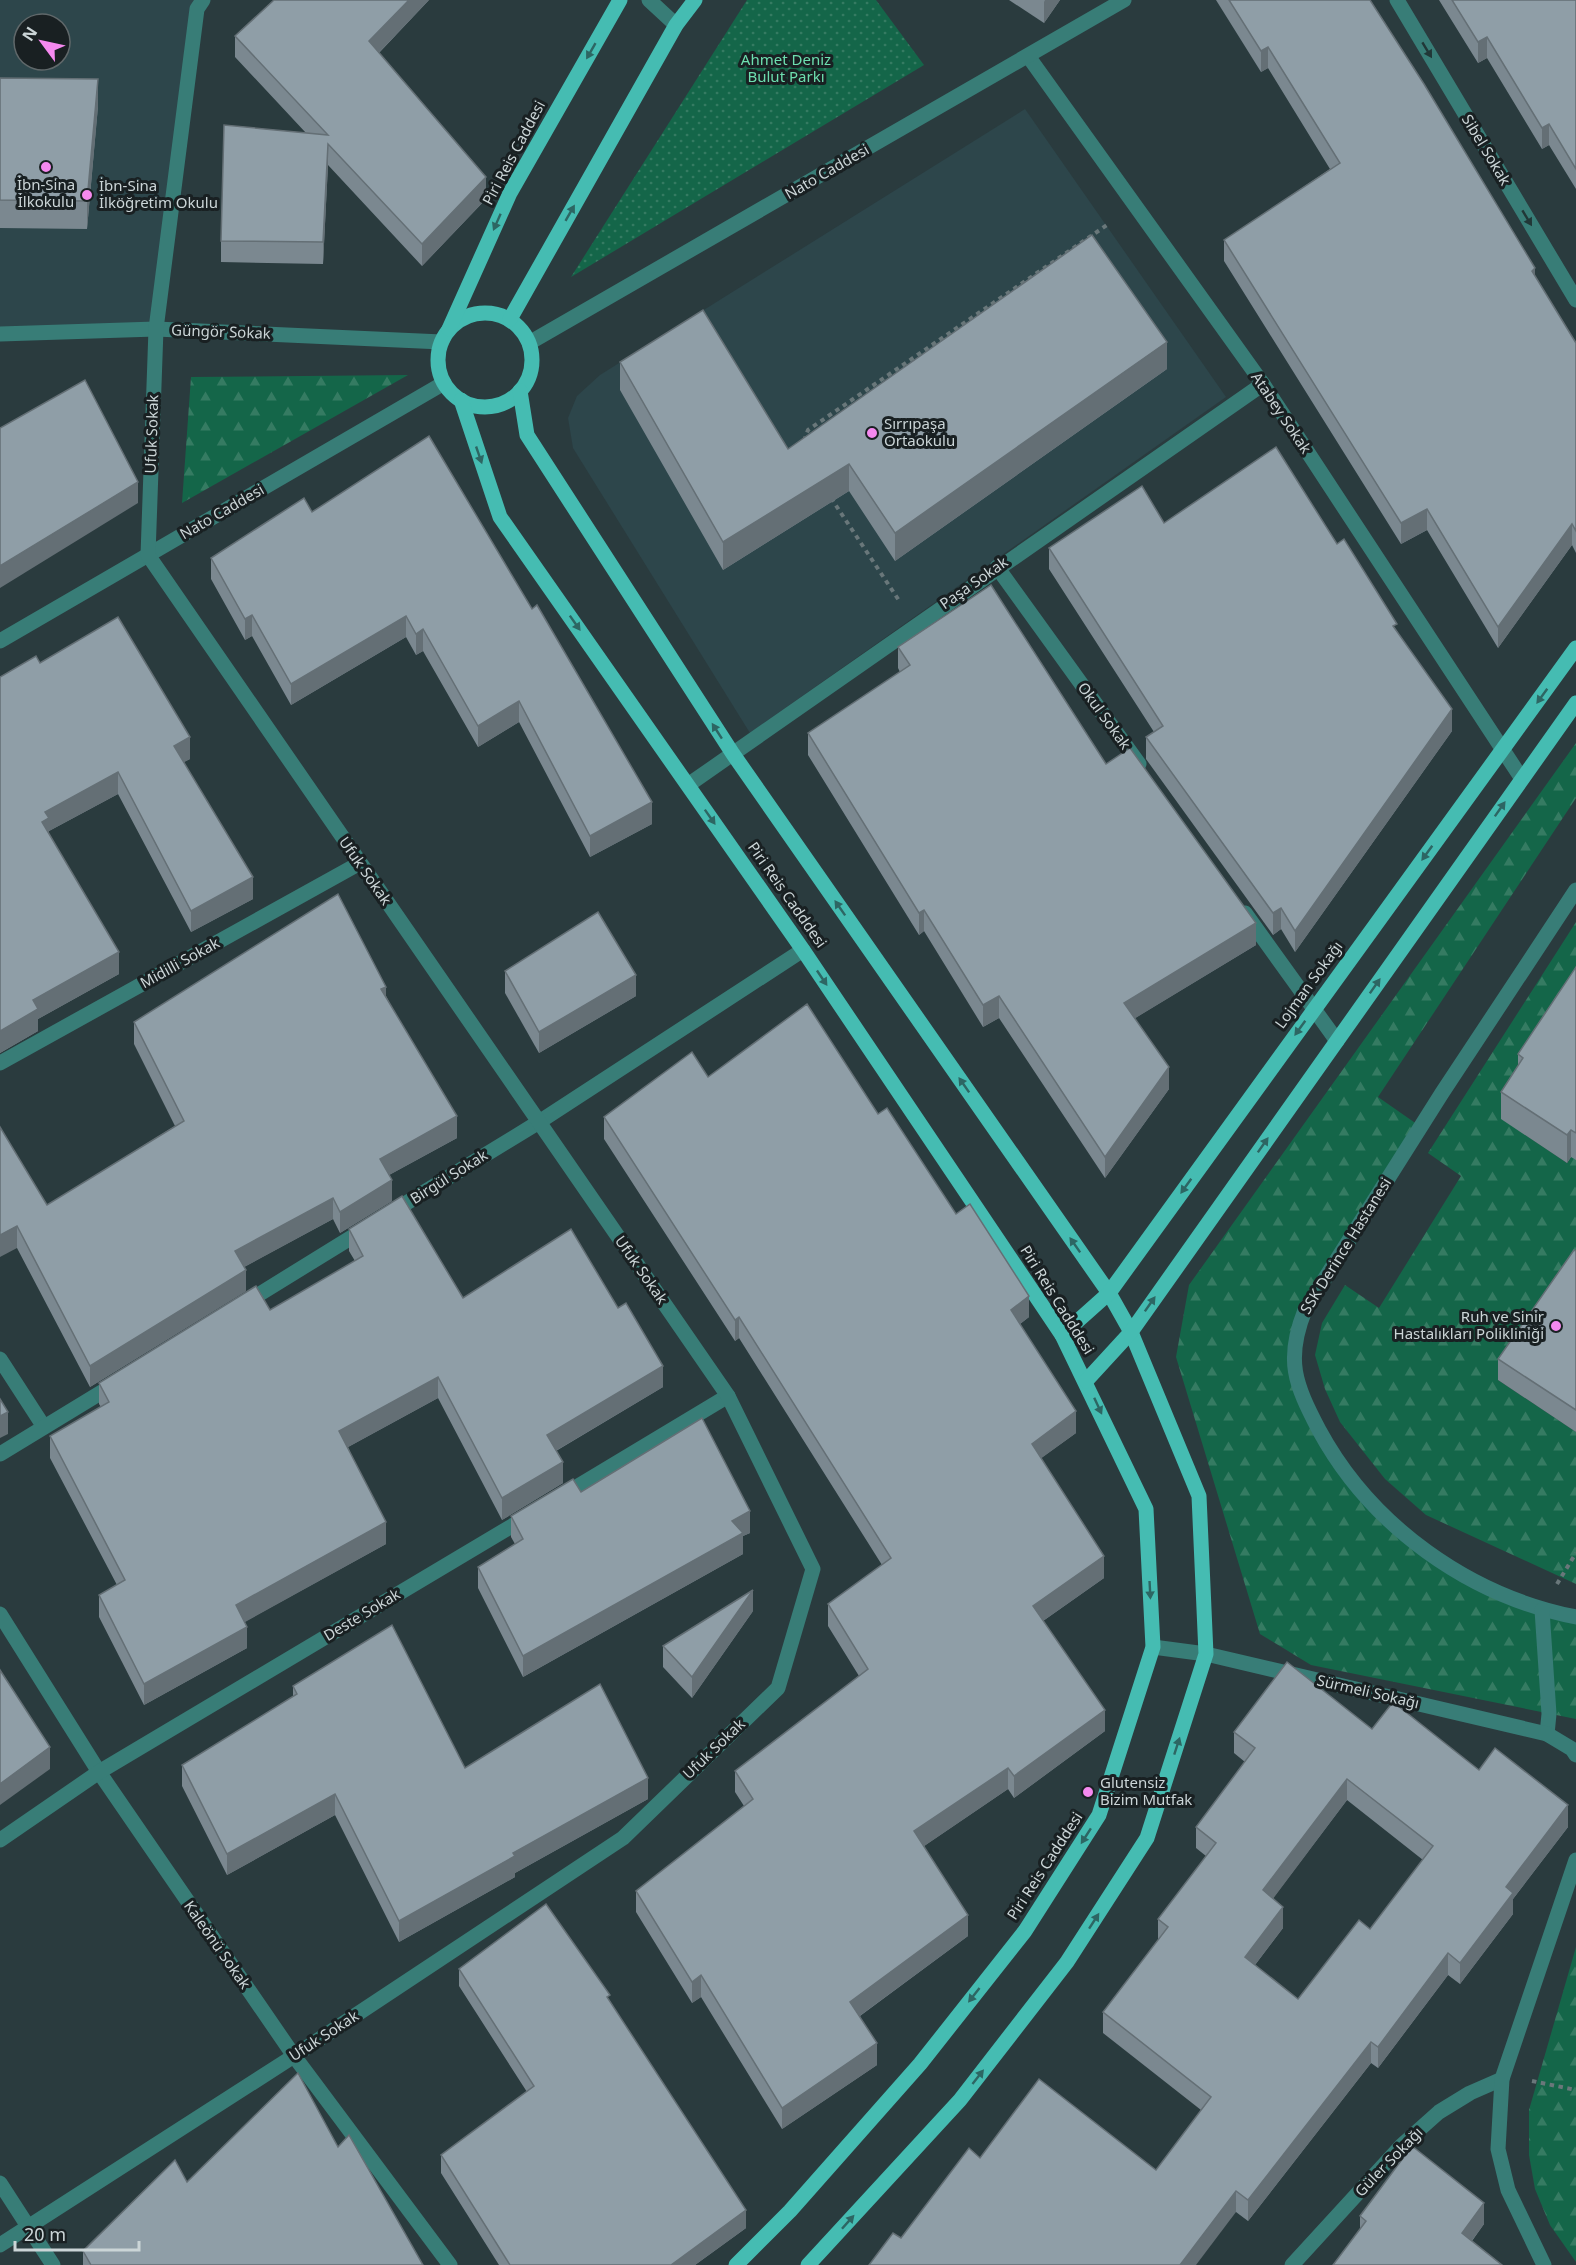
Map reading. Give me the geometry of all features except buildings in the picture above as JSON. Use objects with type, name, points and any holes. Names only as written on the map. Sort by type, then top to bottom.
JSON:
[{"type":"main road","name":"Piri Reis Caddesi","points":[[446,336],[510,193],[620,0]]},
{"type":"main road","points":[[510,319],[676,25],[695,0]]},
{"type":"main road","points":[[484,313],[510,319],[521,329],[530,343],[531,368],[527,381],[520,391],[507,401],[492,406],[476,406],[461,400],[444,383],[438,356],[446,336],[471,315],[484,313]]},
{"type":"main road","points":[[520,391],[526,435],[733,754],[1109,1293],[1131,1332],[1199,1496],[1206,1654],[1147,1838],[1067,1962],[960,2100],[808,2265]]},
{"type":"main road","name":"Piri Reis Cadddesi","points":[[461,400],[500,517],[803,950],[1062,1335],[1146,1509],[1153,1647],[1099,1815],[1025,1931],[920,2064],[790,2211],[736,2265]]},
{"type":"main road","name":"Lojman Sokağı","points":[[1062,1335],[1109,1293],[1576,648]]},
{"type":"main road","points":[[1086,1381],[1131,1332],[1576,703]]},
{"type":"street","name":"Ufuk Sokak","points":[[0,2245],[294,2056],[623,1838],[778,1688],[813,1569],[728,1396],[148,555],[156,329],[197,9],[203,0]]},
{"type":"street","points":[[649,0],[676,25]]},
{"type":"street","name":"Nato Caddesi","points":[[530,343],[1124,0]]},
{"type":"street","name":"Sibel Sokak","points":[[1397,0],[1576,300]]},
{"type":"street","name":"Atabey Sokak","points":[[1028,56],[1263,384],[1502,751],[1522,778]]},
{"type":"street","name":"Güngör Sokak","points":[[0,334],[156,329],[446,336]]},
{"type":"street","name":"Nato Caddesi","points":[[0,641],[444,383]]},
{"type":"street","name":"Paşa Sokak","points":[[687,785],[1263,384]]},
{"type":"street","name":"Okul Sokak","points":[[997,567],[1149,778]]},
{"type":"street","name":"Midilli Sokak","points":[[0,1063],[360,863]]},
{"type":"street","name":"SSK Derince Hastanesi","points":[[1576,890],[1442,1093],[1305,1310],[1296,1332],[1292,1355],[1294,1377],[1328,1447],[1365,1498],[1409,1539],[1471,1579],[1542,1610],[1576,1617]]},
{"type":"street","points":[[1238,903],[1336,1041]]},
{"type":"street","name":"Birgül Sokak","points":[[236,1309],[539,1122],[803,950]]},
{"type":"street","points":[[0,1359],[44,1427]]},
{"type":"street","points":[[0,1454],[125,1377]]},
{"type":"street","name":"Deste Sokak","points":[[0,1840],[99,1772],[728,1396]]},
{"type":"street","points":[[1542,1610],[1548,1714],[1547,1734]]},
{"type":"street","name":"Kaleönü Sokak","points":[[0,1614],[99,1772],[294,2056],[450,2265]]},
{"type":"street","name":"Sürmeli Sokağı","points":[[1153,1647],[1206,1654],[1547,1734],[1572,1749],[1576,1755]]},
{"type":"street","points":[[1544,2265],[1508,2190],[1498,2149],[1502,2079],[1576,1860]]},
{"type":"street","name":"Güler Sokağı","points":[[1292,2265],[1402,2145],[1439,2112],[1470,2093],[1502,2079]]},
{"type":"street","points":[[0,2183],[52,2265]]},
{"type":"path","points":[[800,452],[808,430],[1107,225]]},
{"type":"path","points":[[1005,295],[1010,301]]},
{"type":"path","points":[[872,386],[877,393]]},
{"type":"path","points":[[826,491],[905,609]]},
{"type":"path","points":[[1502,2079],[1537,2081],[1576,2090]]},
{"type":"shaded area","name":"İbn-Sina İlköğretim Okulu","points":[[0,0],[203,0],[156,329],[0,334]]},
{"type":"shaded area","name":"Sırrıpaşa Ortaokulu","points":[[1025,109],[1226,397],[750,733],[573,448],[568,418],[577,396],[600,375]]},
{"type":"green space","name":"Ahmet Deniz Bulut Parkı","points":[[747,0],[876,0],[924,65],[571,277]]},
{"type":"green space","points":[[408,375],[182,503],[191,377]]},
{"type":"green space","points":[[1576,743],[1576,798],[1378,1097],[1421,1127],[1305,1310],[1295,1377],[1365,1498],[1471,1579],[1576,1617],[1576,1719],[1311,1665],[1260,1634],[1176,1357],[1189,1285]]},
{"type":"green space","points":[[1576,922],[1576,995],[1502,1119],[1567,1163],[1574,1153],[1576,1155],[1576,1273],[1498,1380],[1576,1432],[1576,1584],[1426,1515],[1385,1479],[1340,1422],[1325,1389],[1315,1355],[1322,1323],[1345,1285],[1379,1308],[1461,1176],[1428,1153]]},
{"type":"green space","points":[[1576,1947],[1576,2262],[1550,2225],[1535,2189],[1529,2155],[1529,2110]]},
{"type":"place","name":"İbn-Sina İlkokulu","points":[[46,167]]},
{"type":"place","name":"İbn-Sina İlköğretim Okulu","points":[[87,195]]},
{"type":"place","name":"Sırrıpaşa Ortaokulu","points":[[872,433]]},
{"type":"place","name":"Ruh ve Sinir Hastalıkları Polikliniği","points":[[1556,1326]]},
{"type":"place","name":"Glutensiz Bizim Mutfak","points":[[1088,1792]]}]
